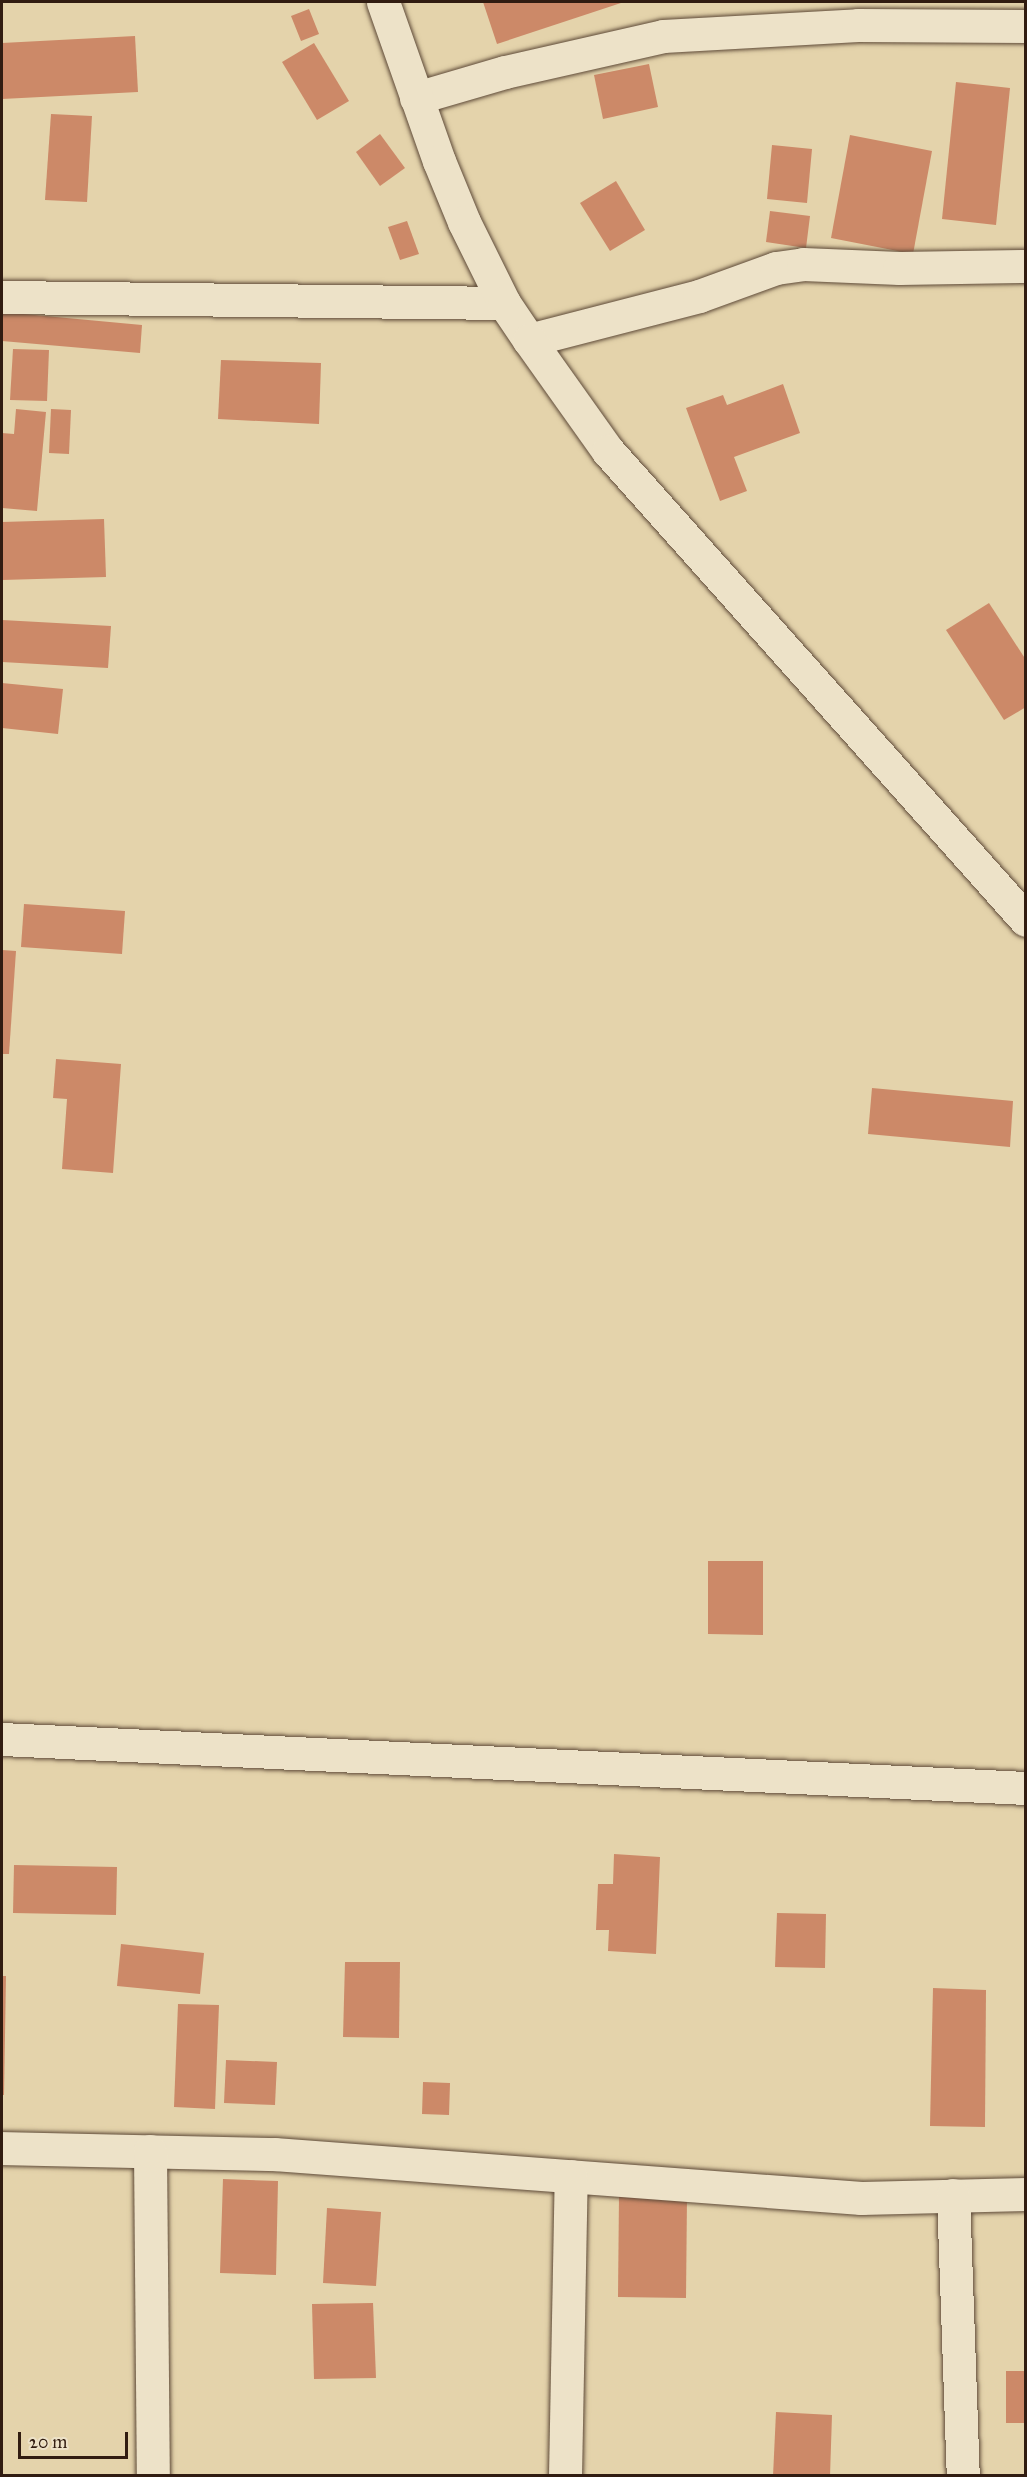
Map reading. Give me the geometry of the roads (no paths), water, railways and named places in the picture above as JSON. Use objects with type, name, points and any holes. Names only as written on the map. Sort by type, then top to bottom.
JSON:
[{"type":"street","points":[[383,2],[416,98],[464,222],[504,303],[529,340],[608,451],[1026,920]]},
{"type":"street","points":[[416,98],[505,72],[663,36],[858,25],[1026,26]]},
{"type":"street","points":[[529,340],[699,296],[776,268],[803,264],[899,268],[1026,266]]},
{"type":"street","points":[[2,297],[504,303]]},
{"type":"street","points":[[2,1739],[1026,1788]]},
{"type":"street","points":[[2,2148],[274,2154],[861,2198],[1026,2194]]},
{"type":"street","points":[[150,2151],[153,2475]]},
{"type":"street","points":[[564,2475],[571,2176]]},
{"type":"street","points":[[952,2196],[963,2475]]}]
